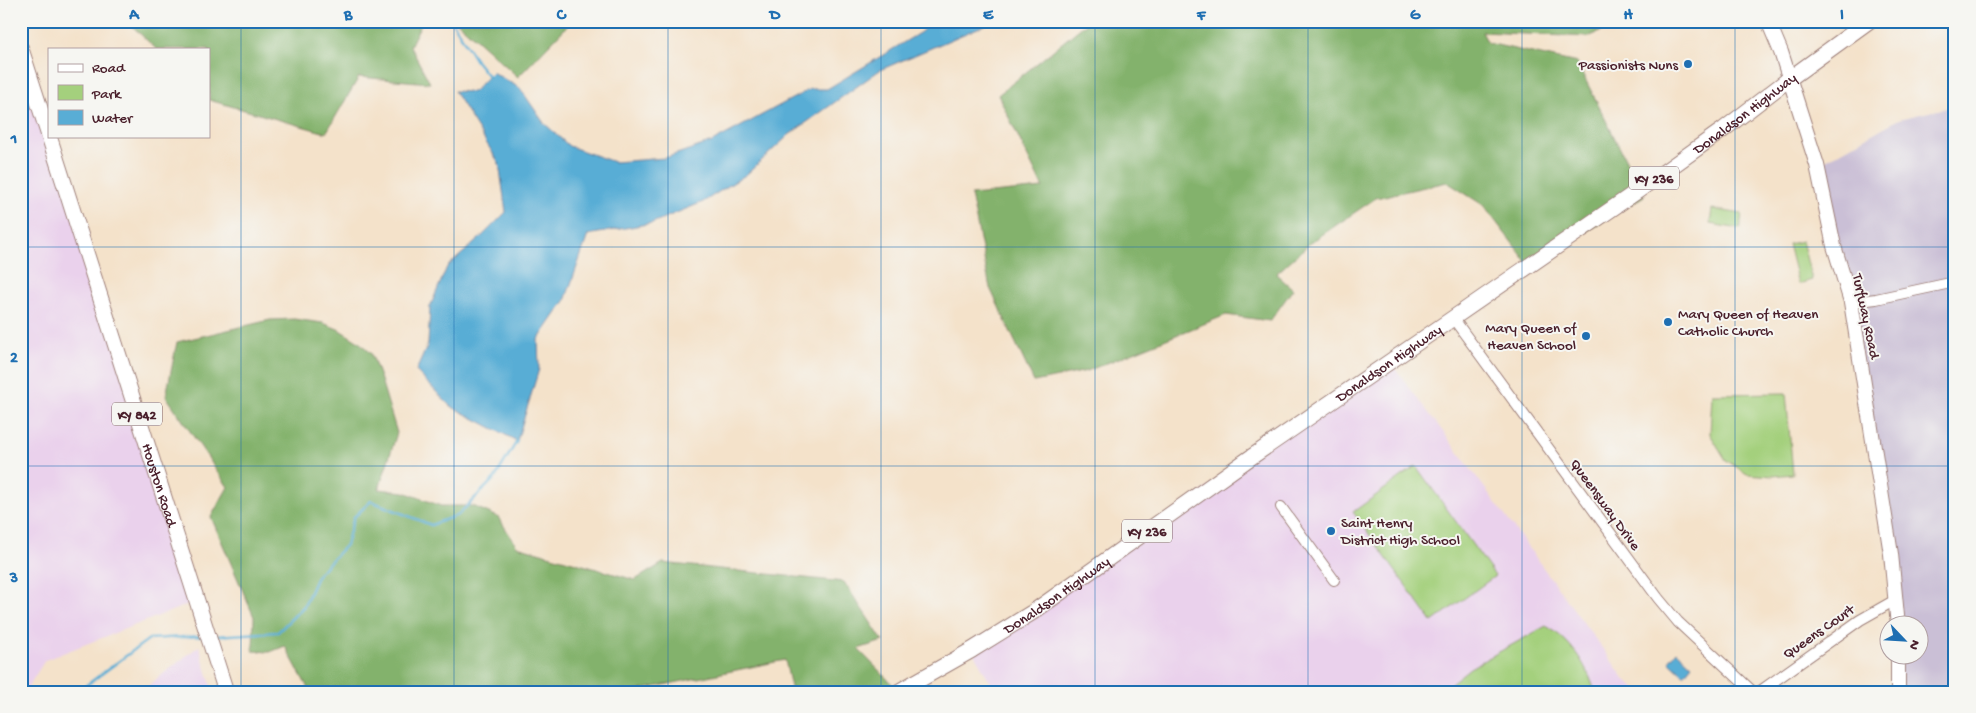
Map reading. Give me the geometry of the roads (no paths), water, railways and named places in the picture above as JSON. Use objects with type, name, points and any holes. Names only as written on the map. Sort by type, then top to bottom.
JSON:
[{"type":"main road","name":"Turfway Road","points":[[1768,21],[1781,52],[1817,165],[1834,246],[1851,302],[1891,554],[1898,616]]},
{"type":"main road","name":"Donaldson Highway","points":[[898,692],[972,650],[1033,612],[1247,460],[1724,129],[1869,21]]},
{"type":"main road","name":"Houston Road","points":[[21,49],[48,133]]},
{"type":"main road","name":"Houston Road","points":[[50,138],[226,692]]},
{"type":"main road","points":[[1898,666],[1898,692]]},
{"type":"street","points":[[1851,302],[1876,299],[1955,282]]},
{"type":"street","name":"Queensway Drive","points":[[1453,318],[1658,598],[1678,622],[1753,692]]},
{"type":"street","points":[[1281,507],[1334,580]]},
{"type":"street","name":"Queens Court","points":[[1759,692],[1860,620],[1897,599]]},
{"type":"water","points":[[931,21],[994,21],[880,70],[789,135],[747,174],[703,202],[652,223],[588,235],[565,301],[538,340],[539,369],[517,441],[450,406],[416,371],[428,344],[430,307],[447,267],[506,212],[499,163],[454,91],[473,92],[492,72],[520,88],[544,123],[569,146],[614,162],[665,158],[712,142],[810,89],[827,89],[921,32]]},
{"type":"water","points":[[1677,651],[1692,665],[1684,675],[1669,661]]},
{"type":"waterway","points":[[452,21],[476,61],[488,76]]},
{"type":"waterway","points":[[214,636],[278,632],[304,606],[318,574],[346,545],[354,517],[371,501],[431,525],[458,515],[495,478],[517,441]]},
{"type":"waterway","points":[[77,692],[149,639],[203,636]]},
{"type":"place","name":"Passionists Nuns","points":[[1688,64]]},
{"type":"place","name":"Mary Queen of Heaven Catholic Church","points":[[1668,322]]},
{"type":"place","name":"Mary Queen of Heaven School","points":[[1586,336]]},
{"type":"place","name":"Saint Henry District High School","points":[[1331,531]]}]
